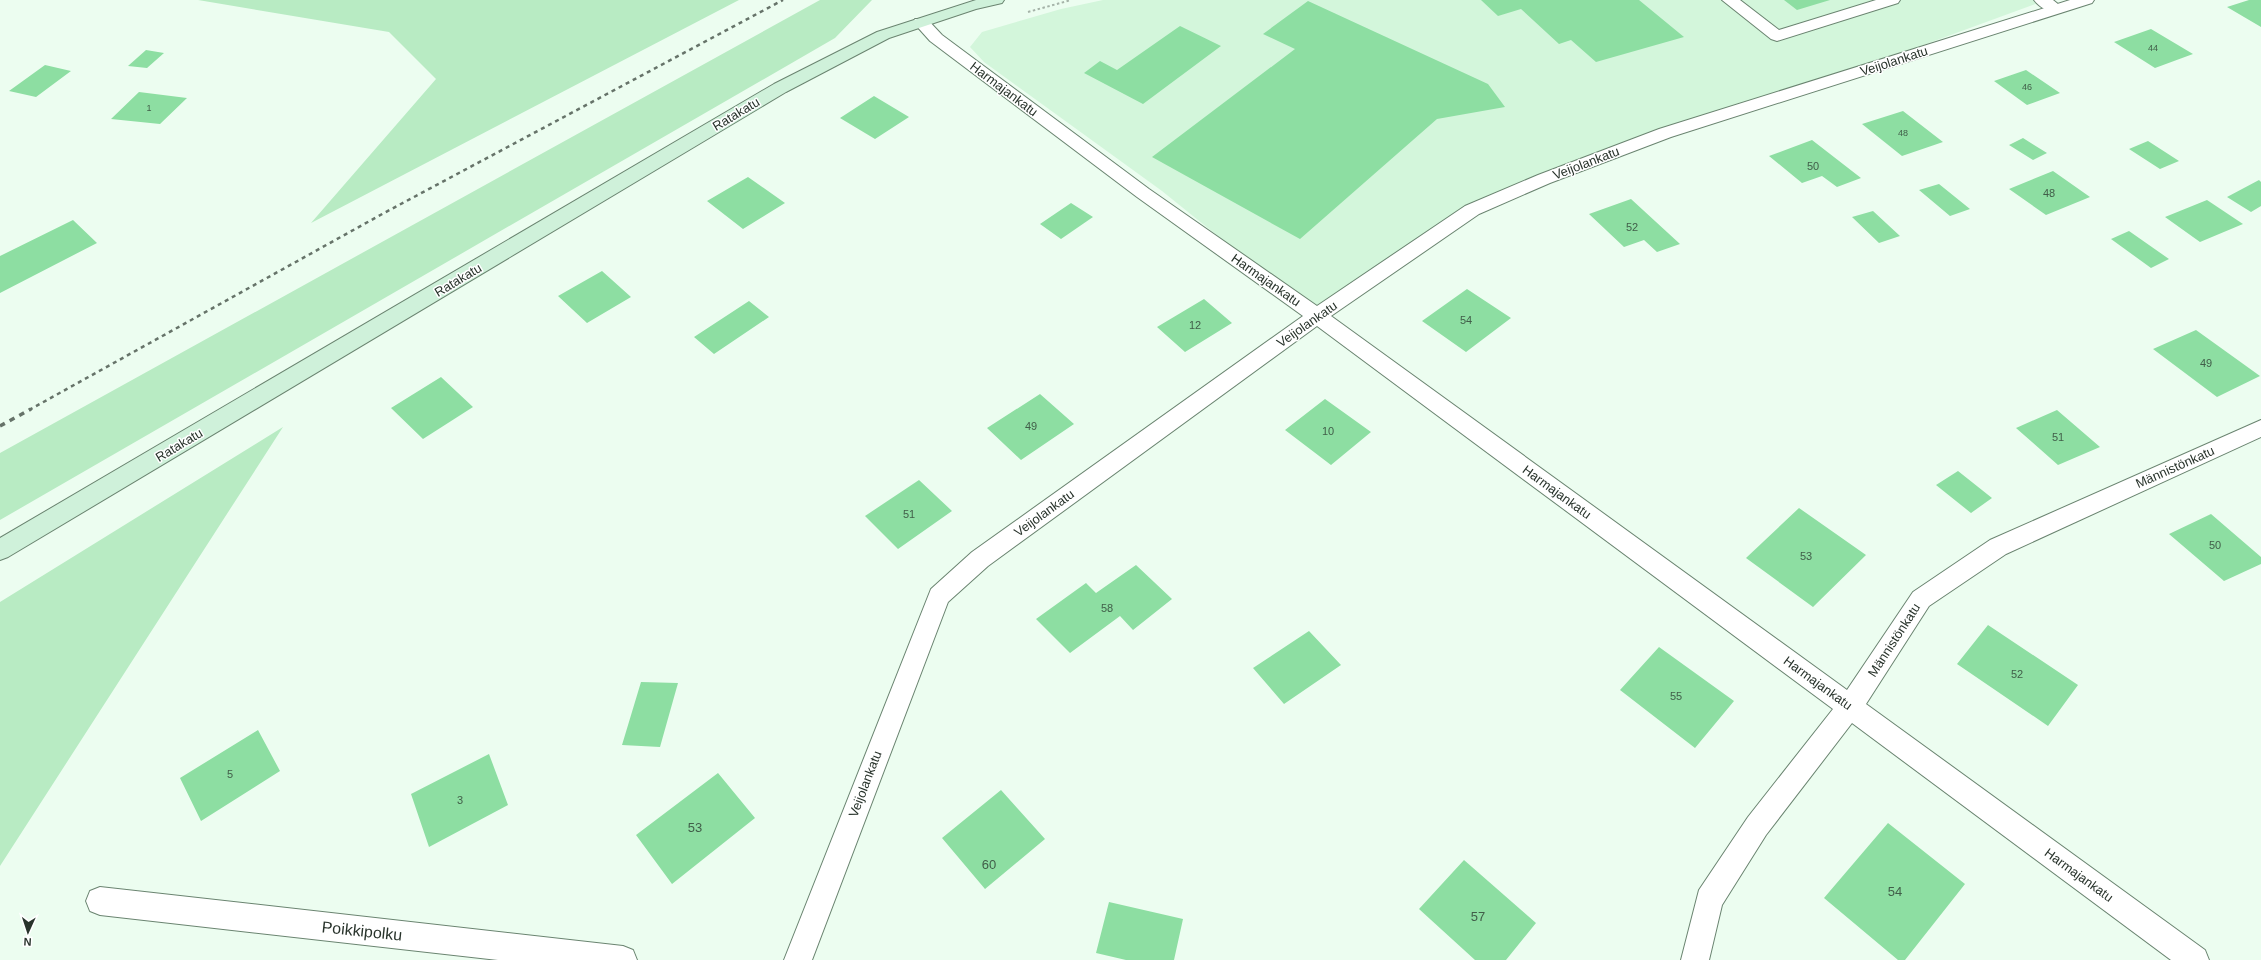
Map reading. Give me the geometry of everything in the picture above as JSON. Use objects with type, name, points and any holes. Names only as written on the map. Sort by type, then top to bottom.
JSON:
[{"type":"street","name":"Ratakatu","points":[[0,550],[780,88],[883,35],[996,0]]},
{"type":"street","points":[[1730,0],[1777,36],[1892,0]]},
{"type":"street","name":"Veijolankatu","points":[[798,960],[939,596],[980,559],[1317,316],[1472,210],[1544,179],[1665,133],[2049,4],[2086,0]]},
{"type":"street","name":"Harmajankatu","points":[[921,22],[936,38],[1143,193],[1317,316],[2195,960]]},
{"type":"street","name":"Männistönkatu","points":[[1695,960],[1709,900],[1756,826],[1850,707],[1921,599],[1998,547],[2261,428]]},
{"type":"street","name":"Poikkipolku","points":[[100,901],[623,960]]},
{"type":"shaded area","points":[[198,0],[739,0],[311,223],[436,79],[389,32]]},
{"type":"shaded area","points":[[820,0],[872,0],[835,38],[0,520],[0,453]]},
{"type":"shaded area","points":[[1103,0],[2046,0],[1773,100],[1665,133],[1472,210],[1317,316],[1162,191],[984,62],[970,47],[982,32],[1061,9]]},
{"type":"shaded area","points":[[283,427],[0,866],[0,602]]},
{"type":"building","points":[[1481,0],[1639,0],[1684,37],[1596,62],[1571,40],[1559,44],[1521,9],[1498,16]]},
{"type":"building","points":[[1784,0],[1830,0],[1797,10]]},
{"type":"building","points":[[2249,0],[2261,0],[2261,27],[2227,7]]},
{"type":"building","points":[[1308,1],[1488,84],[1505,107],[1437,119],[1300,239],[1152,157],[1295,49],[1263,34]]},
{"type":"building","points":[[1180,26],[1221,46],[1143,104],[1084,73],[1100,61],[1117,70]]},
{"type":"building","points":[[2151,29],[2193,54],[2155,68],[2114,42]]},
{"type":"building","points":[[146,50],[164,53],[147,68],[128,66]]},
{"type":"building","points":[[45,65],[71,71],[36,97],[9,91]]},
{"type":"building","points":[[2026,70],[2060,93],[2027,105],[1994,81]]},
{"type":"building","points":[[139,92],[187,98],[160,124],[111,119]]},
{"type":"building","points":[[874,96],[909,117],[875,139],[840,118]]},
{"type":"building","points":[[1903,111],[1943,142],[1902,156],[1862,124]]},
{"type":"building","points":[[2023,138],[2047,153],[2033,160],[2009,145]]},
{"type":"building","points":[[1812,140],[1861,178],[1837,187],[1822,176],[1802,183],[1769,156]]},
{"type":"building","points":[[2148,141],[2179,161],[2160,169],[2129,149]]},
{"type":"building","points":[[2053,171],[2090,197],[2046,215],[2009,189]]},
{"type":"building","points":[[748,177],[785,203],[743,229],[707,201]]},
{"type":"building","points":[[2259,180],[2261,182],[2261,206],[2251,212],[2227,197]]},
{"type":"building","points":[[1939,184],[1970,209],[1950,216],[1919,190]]},
{"type":"building","points":[[1631,199],[1680,244],[1657,252],[1644,240],[1624,247],[1589,214]]},
{"type":"building","points":[[2207,200],[2243,224],[2200,242],[2165,217]]},
{"type":"building","points":[[1071,203],[1093,217],[1061,239],[1040,224]]},
{"type":"building","points":[[1873,211],[1900,236],[1879,243],[1852,217]]},
{"type":"building","points":[[73,220],[97,243],[0,293],[0,256]]},
{"type":"building","points":[[2129,231],[2169,259],[2151,268],[2111,239]]},
{"type":"building","points":[[602,271],[631,297],[587,323],[558,296]]},
{"type":"building","points":[[1467,289],[1511,318],[1466,352],[1422,321]]},
{"type":"building","points":[[1204,299],[1232,323],[1185,352],[1157,327]]},
{"type":"building","points":[[749,301],[769,317],[714,354],[694,337]]},
{"type":"building","points":[[2196,330],[2260,376],[2217,397],[2153,349]]},
{"type":"building","points":[[441,377],[473,407],[423,439],[391,408]]},
{"type":"building","points":[[1040,394],[1074,424],[1021,460],[987,428]]},
{"type":"building","points":[[1325,399],[1371,432],[1331,465],[1285,430]]},
{"type":"building","points":[[2057,410],[2100,447],[2058,465],[2016,428]]},
{"type":"building","points":[[1958,471],[1992,498],[1971,513],[1936,485]]},
{"type":"building","points":[[919,480],[952,511],[898,549],[865,516]]},
{"type":"building","points":[[1799,508],[1866,555],[1813,607],[1746,558]]},
{"type":"building","points":[[2211,514],[2261,557],[2261,564],[2224,581],[2169,534]]},
{"type":"building","points":[[1136,565],[1172,599],[1133,630],[1120,616],[1070,653],[1036,619],[1086,583],[1096,593]]},
{"type":"building","points":[[1988,625],[2078,685],[2048,726],[1957,664]]},
{"type":"building","points":[[1309,631],[1341,665],[1284,704],[1253,668]]},
{"type":"building","points":[[1659,647],[1734,701],[1695,748],[1620,690]]},
{"type":"building","points":[[641,682],[678,683],[660,747],[622,745]]},
{"type":"building","points":[[258,730],[280,771],[201,821],[180,778]]},
{"type":"building","points":[[489,754],[508,805],[429,847],[411,794]]},
{"type":"building","points":[[718,773],[755,818],[672,884],[636,835]]},
{"type":"building","points":[[1001,790],[1045,839],[985,889],[942,838]]},
{"type":"building","points":[[1888,823],[1965,884],[1905,960],[1898,960],[1824,898]]},
{"type":"building","points":[[1464,860],[1536,923],[1506,960],[1475,960],[1419,909]]},
{"type":"building","points":[[1109,902],[1183,919],[1174,960],[1126,960],[1096,953]]},
{"type":"railway","points":[[29,410],[384,213],[783,0]]},
{"type":"railway","points":[[0,426],[31,409]]}]
